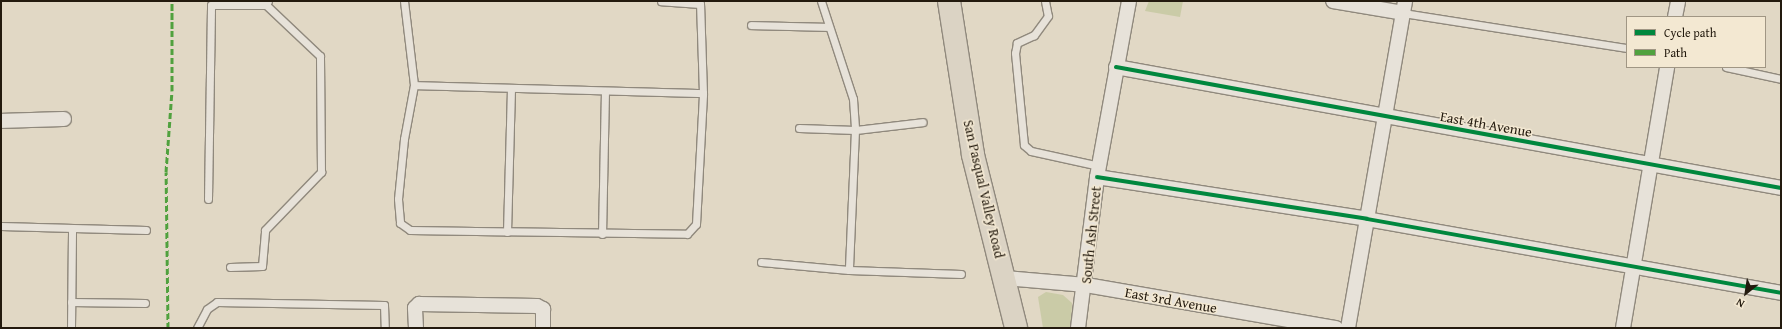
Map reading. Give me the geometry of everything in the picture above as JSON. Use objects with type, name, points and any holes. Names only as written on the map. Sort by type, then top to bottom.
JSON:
[{"type":"main road","name":"San Pasqual Valley Road","points":[[949,1],[973,155],[1005,278],[1016,328]]},
{"type":"street","name":"South Ash Street","points":[[1078,328],[1086,285],[1098,172],[1129,1]]},
{"type":"street","points":[[1333,1],[1404,7],[1348,328]]},
{"type":"street","points":[[1676,16],[1678,1]]},
{"type":"street","name":"East 4th Avenue","points":[[1116,67],[1384,118],[1651,163],[1781,188]]},
{"type":"street","points":[[1623,328],[1667,68]]},
{"type":"street","points":[[1,122],[64,119]]},
{"type":"street","points":[[1098,172],[1781,293]]},
{"type":"street","name":"East 3rd Avenue","points":[[1005,278],[1086,285],[1336,328]]},
{"type":"street","points":[[416,328],[415,308],[419,304],[537,306],[543,309],[543,328]]},
{"type":"lane","points":[[404,1],[414,85],[404,139],[398,199],[400,223],[410,230],[602,234],[687,234],[696,224],[703,93],[700,4],[660,1]]},
{"type":"lane","points":[[821,1],[828,27],[851,92],[855,130],[849,270]]},
{"type":"lane","points":[[1045,1],[1048,16],[1034,35],[1017,43],[1015,53],[1024,145],[1031,151],[1082,163],[1098,172]]},
{"type":"lane","points":[[208,199],[211,5],[267,3],[320,56],[321,172],[265,230],[262,266],[230,267]]},
{"type":"lane","points":[[1404,7],[1626,48]]},
{"type":"lane","points":[[751,25],[828,27]]},
{"type":"lane","points":[[1731,68],[1781,79]]},
{"type":"lane","points":[[414,85],[703,93]]},
{"type":"lane","points":[[507,232],[511,88]]},
{"type":"lane","points":[[602,234],[606,91]]},
{"type":"lane","points":[[799,128],[855,130],[924,122]]},
{"type":"lane","points":[[1,226],[146,230]]},
{"type":"lane","points":[[71,328],[72,228]]},
{"type":"lane","points":[[761,262],[849,270],[961,274]]},
{"type":"lane","points":[[71,302],[145,303]]},
{"type":"lane","points":[[197,328],[207,309],[218,302],[384,305],[385,328]]},
{"type":"green space","points":[[1149,1],[1183,1],[1180,17],[1145,11]]},
{"type":"green space","points":[[1046,292],[1063,295],[1072,303],[1071,328],[1043,328],[1038,297]]},
{"type":"marked path","points":[[168,328],[166,172],[172,91],[172,1]]},
{"type":"cycle path","points":[[1116,67],[1781,188]]},
{"type":"cycle path","points":[[1097,177],[1367,219],[1781,293]]}]
